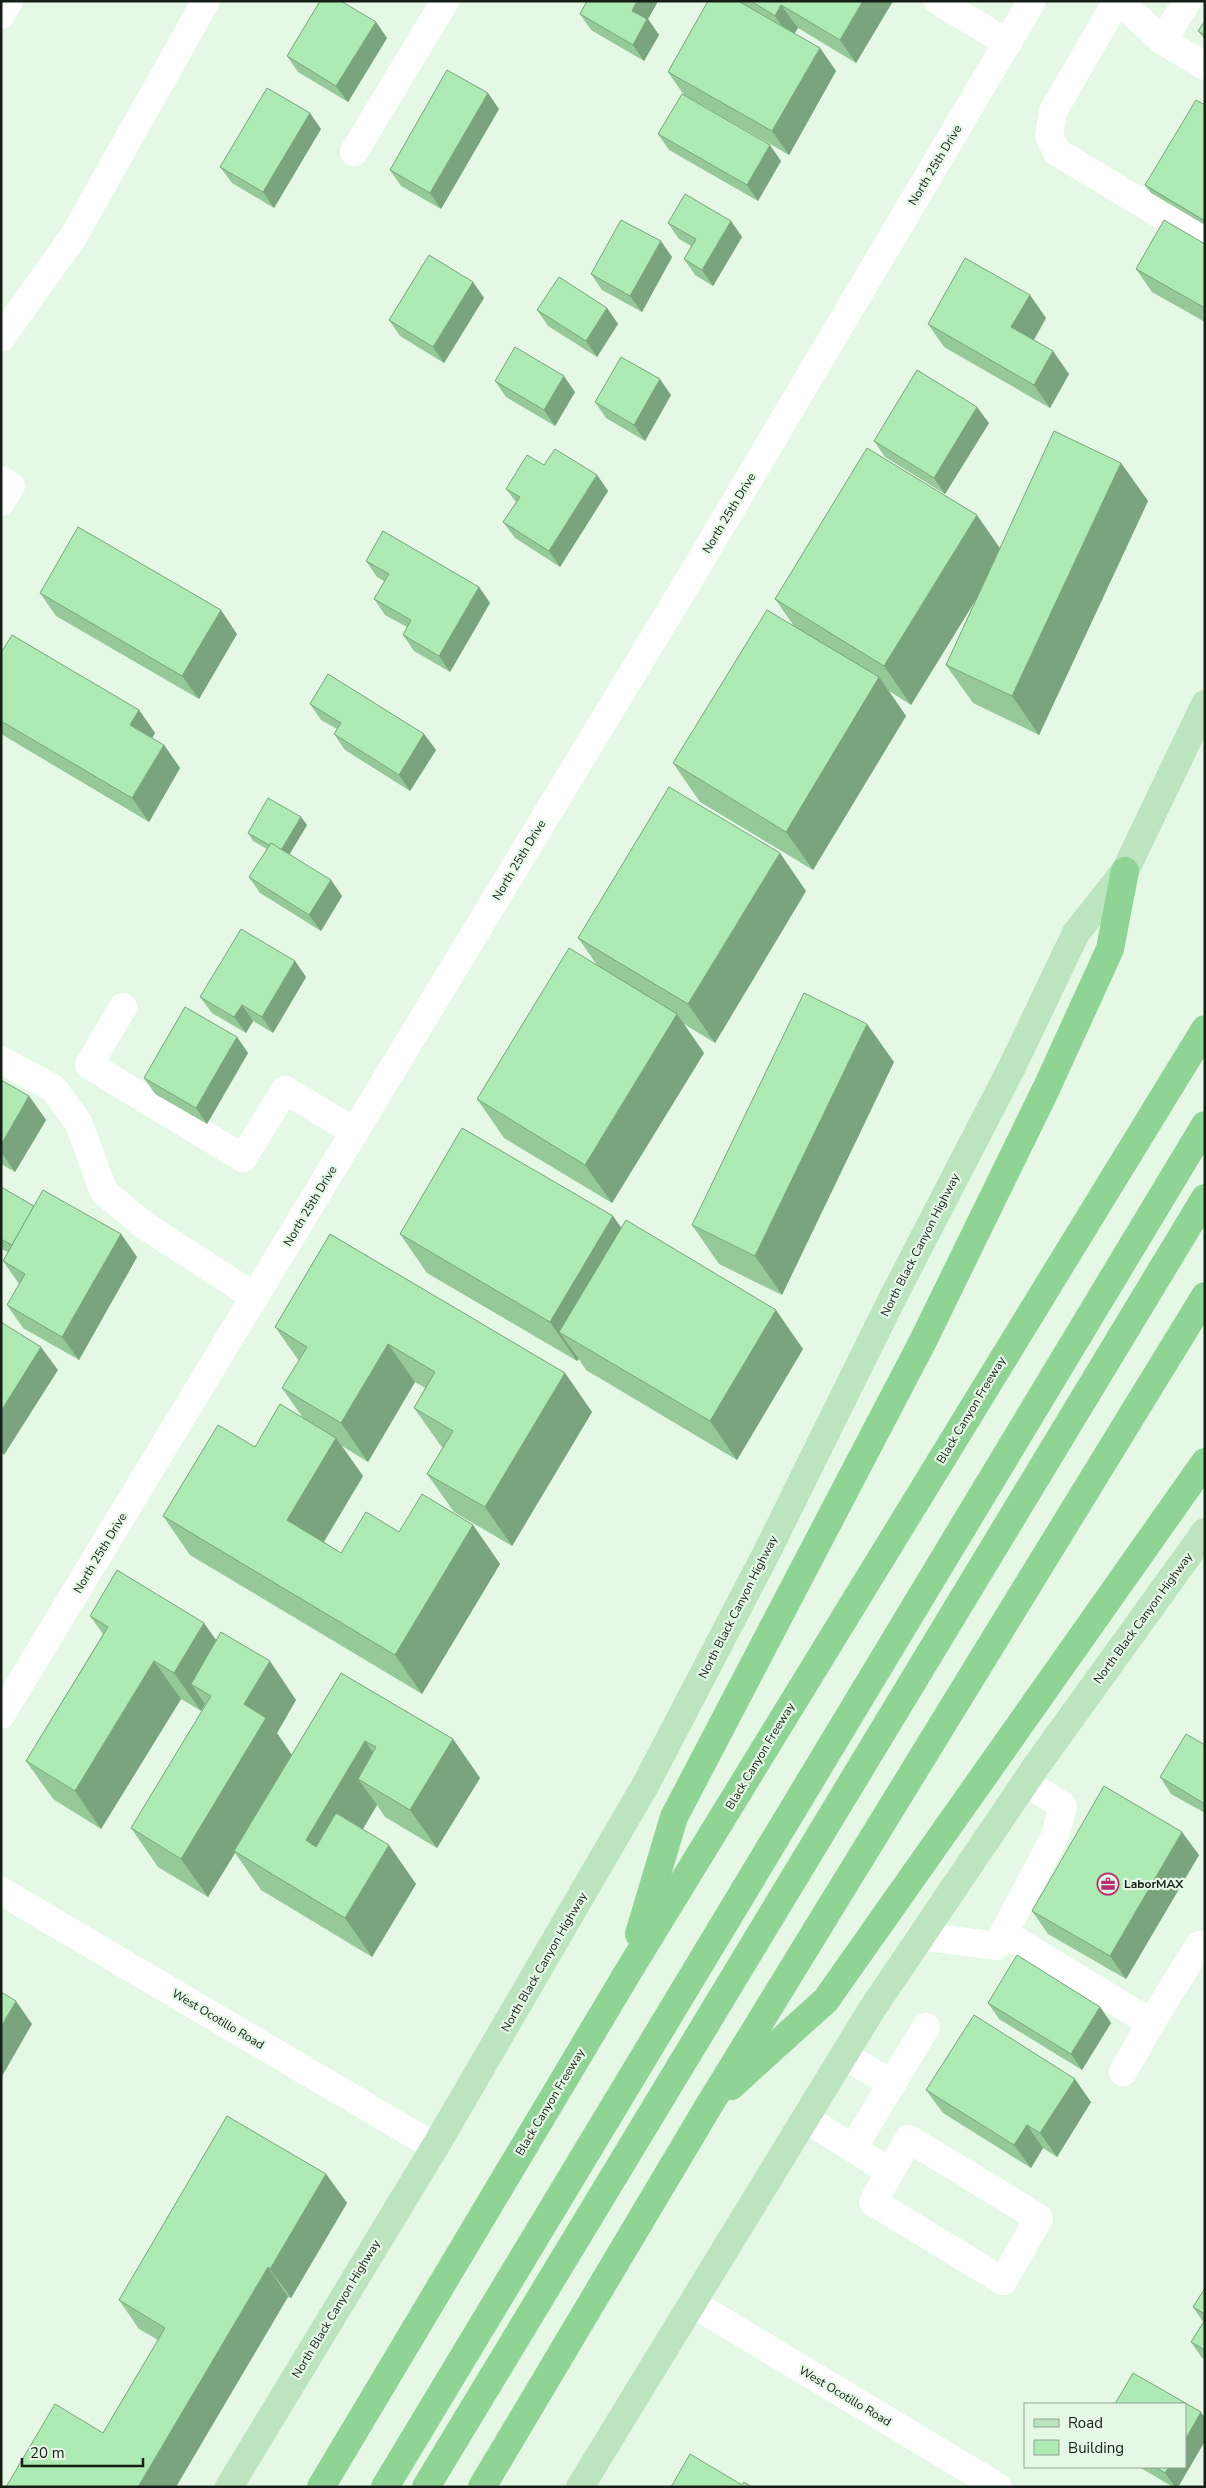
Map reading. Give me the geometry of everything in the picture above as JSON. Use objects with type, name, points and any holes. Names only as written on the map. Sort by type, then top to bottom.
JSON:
[{"type":"highway","points":[[628,1972],[674,1817],[922,1343],[1046,1087],[1110,949],[1125,871]]},
{"type":"highway","name":"Black Canyon Freeway","points":[[321,2487],[628,1972],[1205,1029]]},
{"type":"highway","points":[[385,2487],[1205,1125]]},
{"type":"highway","points":[[426,2487],[1205,1198]]},
{"type":"highway","points":[[482,2487],[708,2107],[1205,1296]]},
{"type":"highway","points":[[708,2107],[826,2000],[1205,1462]]},
{"type":"main road","name":"North Black Canyon Highway","points":[[229,2487],[435,2147],[646,1784],[767,1552],[891,1301],[1012,1067],[1076,933],[1125,871],[1205,704]]},
{"type":"main road","name":"North Black Canyon Highway","points":[[580,2487],[805,2118],[920,1936],[1025,1782],[1205,1532]]},
{"type":"street","points":[[1,15],[9,1]]},
{"type":"street","points":[[1,338],[73,237],[206,1]]},
{"type":"street","points":[[354,152],[445,1]]},
{"type":"street","points":[[938,1],[1008,43]]},
{"type":"street","name":"North 25th Drive","points":[[1,1715],[694,572],[1032,1]]},
{"type":"street","points":[[1205,66],[1163,41],[1118,1],[1053,111],[1048,136],[1057,152],[1205,241]]},
{"type":"street","points":[[1163,41],[1187,1]]},
{"type":"street","points":[[123,1007],[89,1065],[243,1158],[285,1090],[355,1132]]},
{"type":"street","points":[[1,1060],[53,1088],[78,1122],[104,1192],[144,1225],[255,1297]]},
{"type":"street","points":[[920,1936],[997,1946],[1055,1836],[1063,1806],[1025,1782]]},
{"type":"street","name":"West Ocotillo Road","points":[[1,1891],[435,2147]]},
{"type":"street","points":[[1004,1933],[1152,2023]]},
{"type":"street","points":[[1123,2072],[1199,1945]]},
{"type":"street","points":[[853,2148],[926,2027]]},
{"type":"street","points":[[844,2055],[892,2084]]},
{"type":"street","points":[[805,2118],[890,2172]]},
{"type":"street","points":[[909,2139],[1039,2218],[1003,2281],[873,2202],[890,2172],[909,2139]]},
{"type":"street","name":"West Ocotillo Road","points":[[692,2303],[998,2487]]},
{"type":"building","points":[[320,1],[341,1],[376,22],[336,86],[287,56]]},
{"type":"building","points":[[587,1],[637,1],[632,11],[647,19],[633,45],[580,14]]},
{"type":"building","points":[[708,1],[738,1],[820,48],[772,131],[668,72]]},
{"type":"building","points":[[751,1],[863,1],[840,40],[781,5],[775,16]]},
{"type":"building","points":[[1205,21],[1205,35],[1198,31]]},
{"type":"building","points":[[447,70],[488,93],[430,193],[390,170]]},
{"type":"building","points":[[267,88],[310,113],[263,192],[220,167]]},
{"type":"building","points":[[682,94],[770,145],[747,185],[658,134]]},
{"type":"building","points":[[1196,100],[1205,105],[1205,221],[1145,185]]},
{"type":"building","points":[[685,194],[731,221],[702,270],[684,259],[696,239],[668,223]]},
{"type":"building","points":[[621,220],[661,241],[630,296],[591,274]]},
{"type":"building","points":[[1164,220],[1205,244],[1205,308],[1136,269]]},
{"type":"building","points":[[429,255],[473,282],[433,347],[389,320]]},
{"type":"building","points":[[965,258],[1030,295],[1011,327],[1053,351],[1034,385],[928,324]]},
{"type":"building","points":[[559,277],[607,308],[586,341],[537,310]]},
{"type":"building","points":[[515,347],[564,376],[544,410],[495,381]]},
{"type":"building","points":[[621,357],[660,379],[634,425],[595,402]]},
{"type":"building","points":[[917,370],[977,407],[934,478],[874,441]]},
{"type":"building","points":[[1054,431],[1121,463],[1012,696],[946,665]]},
{"type":"building","points":[[867,448],[977,515],[884,666],[775,599]]},
{"type":"building","points":[[555,449],[597,475],[549,551],[503,522],[520,497],[506,489],[527,455],[544,465]]},
{"type":"building","points":[[78,527],[221,610],[182,676],[40,593]]},
{"type":"building","points":[[383,531],[479,587],[439,656],[403,635],[411,620],[374,599],[389,574],[366,561]]},
{"type":"building","points":[[767,610],[879,677],[786,832],[673,763]]},
{"type":"building","points":[[12,635],[139,710],[130,725],[164,745],[132,798],[1,721],[1,653]]},
{"type":"building","points":[[328,674],[424,734],[399,775],[334,734],[341,723],[310,704]]},
{"type":"building","points":[[669,787],[780,853],[688,1004],[578,938]]},
{"type":"building","points":[[268,798],[301,817],[281,850],[271,843],[269,845],[248,833]]},
{"type":"building","points":[[271,843],[331,880],[309,915],[249,877]]},
{"type":"building","points":[[241,929],[295,961],[262,1017],[242,1005],[234,1017],[200,997]]},
{"type":"building","points":[[569,948],[677,1014],[585,1165],[477,1099]]},
{"type":"building","points":[[804,993],[867,1024],[755,1256],[692,1225]]},
{"type":"building","points":[[185,1007],[237,1037],[196,1108],[144,1078]]},
{"type":"building","points":[[1,1080],[29,1096],[1,1145]]},
{"type":"building","points":[[462,1128],[613,1216],[550,1322],[400,1234]]},
{"type":"building","points":[[1,1187],[34,1206],[12,1245],[1,1239]]},
{"type":"building","points":[[43,1190],[121,1234],[62,1337],[7,1305],[25,1274],[3,1261]]},
{"type":"building","points":[[626,1220],[776,1310],[710,1421],[559,1332]]},
{"type":"building","points":[[330,1234],[565,1373],[485,1507],[427,1474],[453,1431],[414,1408],[435,1372],[388,1344],[341,1423],[282,1388],[307,1347],[275,1327]]},
{"type":"building","points":[[1,1322],[41,1347],[1,1411]]},
{"type":"building","points":[[280,1404],[336,1438],[287,1520],[341,1553],[366,1512],[399,1532],[422,1494],[473,1525],[395,1655],[163,1516],[218,1425],[255,1447]]},
{"type":"building","points":[[117,1570],[204,1623],[174,1673],[154,1661],[75,1791],[26,1761],[108,1627],[90,1616]]},
{"type":"building","points":[[221,1632],[270,1661],[244,1704],[266,1718],[181,1859],[131,1828],[211,1696],[191,1684]]},
{"type":"building","points":[[341,1673],[453,1739],[410,1810],[358,1779],[376,1747],[365,1741],[306,1840],[316,1847],[336,1813],[389,1845],[345,1918],[234,1851]]},
{"type":"building","points":[[1186,1734],[1205,1745],[1205,1804],[1160,1777]]},
{"type":"building","points":[[1104,1786],[1182,1832],[1110,1956],[1032,1911]]},
{"type":"building","points":[[1017,1955],[1100,2007],[1071,2054],[988,2003]]},
{"type":"building","points":[[1,1992],[16,2001],[1,2027]]},
{"type":"building","points":[[974,2015],[1075,2079],[1040,2133],[1027,2125],[1014,2145],[926,2090]]},
{"type":"building","points":[[227,2116],[326,2174],[270,2269],[268,2267],[138,2487],[6,2487],[55,2404],[103,2433],[165,2328],[119,2300]]},
{"type":"building","points":[[1205,2288],[1205,2314],[1193,2307]]},
{"type":"building","points":[[1205,2320],[1205,2350],[1191,2342]]},
{"type":"building","points":[[1133,2373],[1185,2403],[1116,2403]]},
{"type":"building","points":[[1186,2403],[1201,2412],[1186,2438]]},
{"type":"building","points":[[690,2454],[742,2485],[744,2482],[752,2487],[671,2487]]},
{"type":"building","points":[[1157,2468],[1168,2468],[1165,2473]]},
{"type":"place","name":"LaborMAX","points":[[1108,1884]]}]
